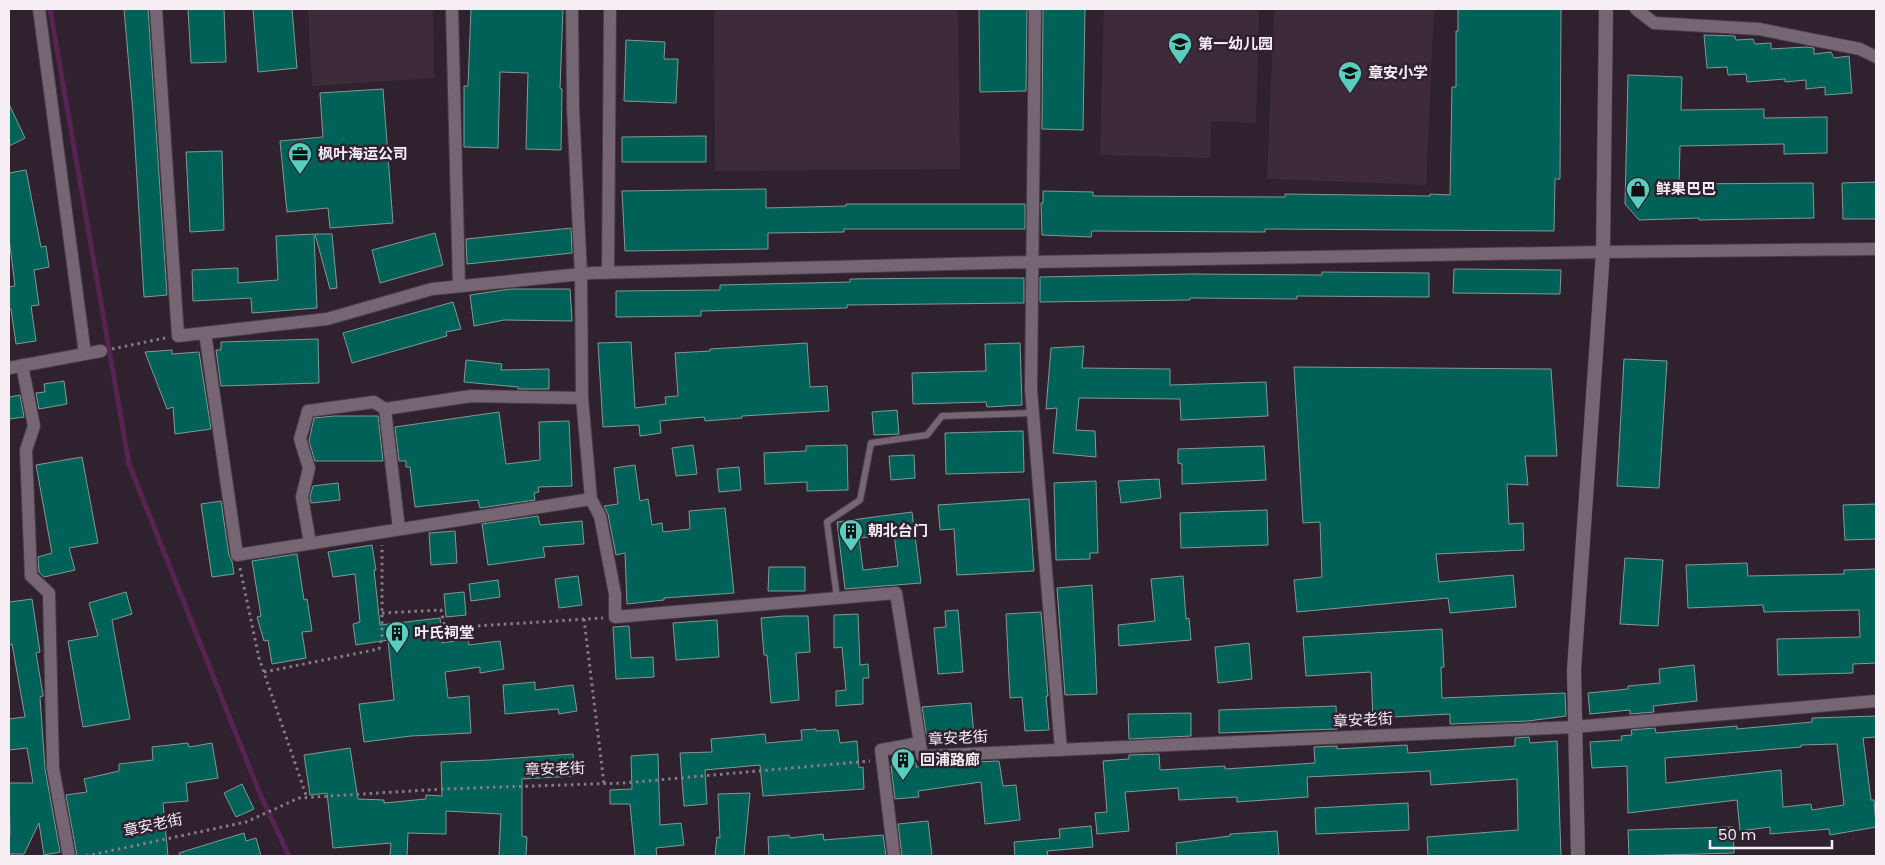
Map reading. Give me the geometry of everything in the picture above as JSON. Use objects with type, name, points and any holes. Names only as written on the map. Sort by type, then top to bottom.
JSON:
[{"type":"street","points":[[39,9],[86,354]]},
{"type":"street","points":[[156,9],[178,336],[327,319],[432,289],[608,272],[1032,262],[1876,249]]},
{"type":"street","points":[[452,9],[459,286]]},
{"type":"street","points":[[572,9],[572,108],[581,275],[582,398],[591,499],[600,516],[615,594],[615,617],[896,593],[920,743],[881,750],[894,856]]},
{"type":"street","points":[[608,272],[610,9]]},
{"type":"street","points":[[1035,9],[1032,390],[1061,750]]},
{"type":"street","points":[[1578,856],[1574,670],[1603,252],[1606,9]]},
{"type":"street","points":[[1636,9],[1654,23],[1759,29],[1860,50],[1876,57]]},
{"type":"street","points":[[205,333],[237,555],[591,499]]},
{"type":"street","points":[[9,368],[101,352]]},
{"type":"street","points":[[22,365],[34,426],[26,450],[31,576],[49,593],[53,768],[69,856]]},
{"type":"street","points":[[310,543],[302,497],[309,468],[300,439],[308,411],[374,402],[385,409],[470,396],[582,398]]},
{"type":"street","points":[[385,409],[399,530]]},
{"type":"street","name":"章安老街","points":[[920,743],[922,756],[1061,750],[1574,727],[1876,701]]},
{"type":"lane","points":[[837,598],[826,522],[860,500],[871,443],[927,435],[942,416],[1033,413]]},
{"type":"path","points":[[101,352],[165,338]]},
{"type":"path","points":[[264,672],[379,649],[382,637],[382,532]]},
{"type":"path","points":[[237,555],[259,658],[307,798]]},
{"type":"path","points":[[382,613],[440,610],[445,628],[615,617]]},
{"type":"path","points":[[584,619],[604,784]]},
{"type":"path","name":"章安老街","points":[[86,856],[246,822],[299,798],[443,789],[604,784],[882,760]]},
{"type":"shaded area","points":[[308,9],[433,9],[434,78],[312,86]]},
{"type":"shaded area","points":[[714,9],[958,9],[960,169],[715,171]]},
{"type":"shaded area","name":"第一幼儿园","points":[[1104,9],[1259,9],[1256,123],[1211,121],[1210,158],[1100,155]]},
{"type":"shaded area","name":"章安小学","points":[[1274,9],[1434,9],[1426,185],[1267,179]]},
{"type":"building","points":[[124,9],[148,9],[167,295],[144,297],[133,113]]},
{"type":"building","points":[[188,9],[224,9],[226,62],[191,63]]},
{"type":"building","points":[[253,9],[292,9],[297,68],[258,72]]},
{"type":"building","points":[[471,9],[563,9],[560,88],[562,89],[561,150],[526,149],[528,73],[500,72],[498,148],[464,147],[464,86],[468,86]]},
{"type":"building","points":[[979,9],[1027,9],[1026,91],[980,92]]},
{"type":"building","points":[[1043,9],[1085,9],[1083,130],[1042,129]]},
{"type":"building","points":[[1458,9],[1561,9],[1560,179],[1555,179],[1554,231],[1265,229],[1265,232],[1092,231],[1091,237],[1042,235],[1041,203],[1043,203],[1043,191],[1093,192],[1093,196],[1285,197],[1285,194],[1450,195],[1452,87],[1456,87]]},
{"type":"building","points":[[1704,35],[1735,36],[1736,40],[1753,39],[1755,44],[1771,43],[1771,49],[1806,47],[1814,48],[1814,54],[1831,52],[1834,58],[1849,56],[1852,93],[1825,95],[1825,87],[1806,89],[1806,80],[1785,82],[1785,79],[1747,82],[1746,74],[1728,75],[1727,67],[1707,68]]},
{"type":"building","points":[[626,40],[665,42],[664,59],[678,59],[676,103],[624,101]]},
{"type":"building","points":[[1628,75],[1682,77],[1681,110],[1764,109],[1764,118],[1827,117],[1827,153],[1784,154],[1784,144],[1680,146],[1679,184],[1813,183],[1814,218],[1639,220],[1625,204]]},
{"type":"building","points":[[383,89],[393,223],[330,228],[328,208],[287,212],[280,141],[323,137],[320,93]]},
{"type":"building","points":[[9,104],[25,138],[9,146]]},
{"type":"building","points":[[706,136],[706,162],[622,162],[622,137]]},
{"type":"building","points":[[222,151],[224,230],[190,232],[186,152]]},
{"type":"building","points":[[26,170],[41,247],[46,246],[49,267],[34,270],[39,305],[31,306],[36,341],[16,344],[11,309],[9,310],[9,287],[15,286],[9,238],[9,173]]},
{"type":"building","points":[[1876,182],[1876,219],[1843,219],[1842,183]]},
{"type":"building","points":[[766,189],[766,208],[846,206],[846,204],[1025,204],[1025,229],[844,229],[844,232],[768,233],[768,249],[625,251],[622,191]]},
{"type":"building","points":[[571,228],[572,253],[467,264],[466,239]]},
{"type":"building","points":[[435,233],[443,265],[380,283],[372,250]]},
{"type":"building","points":[[314,234],[317,308],[252,313],[251,298],[193,301],[192,270],[238,268],[238,283],[278,280],[276,236]]},
{"type":"building","points":[[315,234],[332,234],[337,288],[330,289]]},
{"type":"building","points":[[1454,269],[1561,270],[1560,294],[1453,293]]},
{"type":"building","points":[[1322,272],[1429,273],[1429,297],[1297,296],[1297,299],[1190,298],[1190,300],[1040,302],[1040,277],[1190,274],[1322,275]]},
{"type":"building","points":[[1024,278],[1024,303],[847,305],[847,308],[701,311],[701,316],[616,317],[616,291],[720,290],[720,285],[850,282],[850,279]]},
{"type":"building","points":[[510,289],[570,289],[572,321],[504,320],[474,326],[470,295]]},
{"type":"building","points":[[453,302],[461,329],[446,332],[447,336],[352,363],[343,333]]},
{"type":"building","points":[[318,339],[319,383],[221,386],[216,350],[221,350],[221,342]]},
{"type":"building","points":[[631,342],[635,408],[666,404],[665,397],[678,396],[675,353],[807,343],[810,387],[827,386],[829,411],[742,416],[742,418],[705,421],[704,417],[660,421],[661,433],[640,436],[639,425],[603,427],[598,343]]},
{"type":"building","points":[[1020,343],[1022,405],[987,407],[986,402],[913,404],[912,373],[986,371],[985,344]]},
{"type":"building","points":[[1084,346],[1082,368],[1170,369],[1170,385],[1266,382],[1268,416],[1181,420],[1180,399],[1079,398],[1076,430],[1095,431],[1096,457],[1053,453],[1057,408],[1046,409],[1051,348]]},
{"type":"building","points":[[172,350],[172,354],[199,352],[211,429],[175,434],[173,407],[167,409],[145,352]]},
{"type":"building","points":[[1624,359],[1667,361],[1659,488],[1617,486]]},
{"type":"building","points":[[466,360],[502,364],[501,370],[549,369],[549,389],[518,389],[518,387],[464,382]]},
{"type":"building","points":[[1294,367],[1551,369],[1557,456],[1525,456],[1528,485],[1507,484],[1509,524],[1523,523],[1524,550],[1436,554],[1439,582],[1513,575],[1516,607],[1450,613],[1448,598],[1297,612],[1294,580],[1322,577],[1320,522],[1303,523]]},
{"type":"building","points":[[64,381],[67,404],[39,409],[36,393],[45,392],[44,384]]},
{"type":"building","points":[[20,395],[24,417],[9,419],[9,397]]},
{"type":"building","points":[[897,410],[899,434],[874,435],[872,412]]},
{"type":"building","points":[[499,412],[506,464],[540,460],[539,422],[569,421],[572,486],[538,487],[539,492],[534,493],[535,500],[480,508],[478,500],[415,507],[410,467],[406,467],[406,461],[399,461],[395,427]]},
{"type":"building","points":[[378,416],[383,461],[315,461],[309,441],[314,418]]},
{"type":"building","points":[[1023,431],[1024,472],[946,474],[945,433]]},
{"type":"building","points":[[693,445],[697,474],[676,476],[672,448]]},
{"type":"building","points":[[847,445],[848,490],[807,491],[807,482],[765,484],[764,453],[806,451],[806,446]]},
{"type":"building","points":[[1264,446],[1266,480],[1182,484],[1182,464],[1178,463],[1178,449]]},
{"type":"building","points":[[914,455],[915,478],[891,480],[889,456]]},
{"type":"building","points":[[82,457],[98,543],[69,548],[75,570],[44,577],[39,572],[38,557],[52,553],[36,465]]},
{"type":"building","points":[[635,465],[640,501],[648,499],[652,525],[662,523],[663,532],[690,529],[689,511],[725,508],[734,593],[664,598],[664,600],[627,604],[625,553],[616,555],[608,514],[604,506],[618,504],[614,468]]},
{"type":"building","points":[[739,467],[741,490],[719,492],[717,469]]},
{"type":"building","points":[[1159,479],[1161,498],[1121,503],[1118,481]]},
{"type":"building","points":[[1096,481],[1098,553],[1090,553],[1090,559],[1056,560],[1054,483]]},
{"type":"building","points":[[338,483],[340,500],[311,503],[310,497],[313,486]]},
{"type":"building","points":[[1029,499],[1034,571],[957,575],[954,529],[940,530],[938,505]]},
{"type":"building","points":[[221,501],[229,556],[232,561],[234,574],[212,577],[201,504]]},
{"type":"building","points":[[1876,504],[1876,539],[1845,540],[1843,505]]},
{"type":"building","points":[[1267,510],[1268,545],[1181,548],[1180,513]]},
{"type":"building","name":"朝北台门","points":[[912,512],[921,583],[845,589],[837,522]],"holes":[[[894,534],[898,566],[863,570],[859,538]]]},
{"type":"building","points":[[538,516],[540,525],[582,521],[584,544],[543,547],[545,557],[488,565],[482,524]]},
{"type":"building","points":[[455,531],[457,563],[431,565],[429,533]]},
{"type":"building","points":[[372,545],[380,625],[440,618],[442,643],[468,639],[469,645],[500,641],[504,669],[480,673],[480,667],[445,672],[448,698],[469,696],[471,733],[411,736],[364,742],[359,704],[394,700],[388,640],[356,645],[353,624],[360,622],[355,574],[333,577],[328,552]]},
{"type":"building","points":[[297,554],[304,600],[307,599],[312,631],[302,632],[306,658],[272,664],[268,640],[264,641],[257,617],[261,616],[252,561]]},
{"type":"building","points":[[1625,558],[1663,560],[1658,626],[1620,624]]},
{"type":"building","points":[[1747,563],[1748,576],[1844,574],[1844,570],[1876,569],[1876,663],[1853,664],[1853,673],[1778,675],[1777,639],[1860,637],[1859,610],[1764,612],[1763,605],[1688,608],[1686,565]]},
{"type":"building","points":[[769,567],[805,567],[805,591],[768,591]]},
{"type":"building","points":[[578,576],[582,605],[559,608],[555,579]]},
{"type":"building","points":[[1183,576],[1186,619],[1189,618],[1191,640],[1119,646],[1118,625],[1155,621],[1151,579]]},
{"type":"building","points":[[498,580],[500,597],[471,601],[469,584]]},
{"type":"building","points":[[1092,585],[1097,694],[1065,695],[1057,588]]},
{"type":"building","points":[[126,592],[132,614],[112,620],[130,719],[83,727],[68,641],[98,636],[89,603]]},
{"type":"building","points":[[464,592],[466,615],[446,617],[444,594]]},
{"type":"building","points":[[32,599],[40,652],[36,653],[43,695],[40,697],[45,769],[60,852],[44,855],[39,823],[24,854],[9,854],[9,783],[33,783],[27,748],[9,750],[9,719],[25,717],[12,644],[9,645],[9,602]]},
{"type":"building","points":[[958,610],[963,672],[938,674],[934,628],[946,627],[945,611]]},
{"type":"building","points":[[1041,612],[1049,730],[1025,731],[1022,697],[1010,698],[1006,614]]},
{"type":"building","points":[[858,614],[860,665],[868,664],[869,678],[863,678],[863,704],[836,706],[836,691],[846,690],[842,647],[834,648],[834,615]]},
{"type":"building","points":[[808,616],[810,652],[796,653],[799,700],[771,703],[767,655],[764,655],[761,618]]},
{"type":"building","points":[[717,620],[719,657],[676,660],[673,623]]},
{"type":"building","points":[[629,626],[631,658],[653,657],[654,677],[616,679],[613,627]]},
{"type":"building","points":[[1442,629],[1444,667],[1441,667],[1442,698],[1565,693],[1566,716],[1528,721],[1450,724],[1450,714],[1373,718],[1371,672],[1306,676],[1303,637]]},
{"type":"building","points":[[1249,643],[1252,679],[1218,683],[1215,647]]},
{"type":"building","points":[[1694,665],[1697,701],[1653,706],[1654,712],[1630,714],[1630,710],[1590,714],[1588,693],[1628,689],[1628,686],[1660,683],[1659,669]]},
{"type":"building","points":[[535,682],[535,690],[573,685],[577,711],[559,714],[558,709],[505,714],[503,685]]},
{"type":"building","points":[[971,703],[974,735],[927,738],[922,707]]},
{"type":"building","points":[[1336,706],[1337,729],[1219,733],[1219,710]]},
{"type":"building","points":[[1191,713],[1191,736],[1129,739],[1128,714]]},
{"type":"building","points":[[1876,716],[1876,737],[1863,738],[1871,800],[1874,800],[1876,827],[1830,835],[1829,829],[1770,834],[1770,827],[1740,831],[1737,800],[1628,813],[1627,766],[1592,768],[1590,742],[1622,740],[1621,736],[1632,735],[1631,730],[1655,728],[1656,733],[1737,726],[1737,729],[1812,722],[1812,718]],"holes":[[[1837,744],[1844,805],[1812,810],[1811,804],[1783,807],[1781,770],[1666,783],[1665,758],[1801,747],[1801,745]]]},
{"type":"building","points":[[816,729],[816,731],[838,730],[840,743],[857,741],[859,768],[863,767],[864,789],[763,796],[760,765],[705,770],[707,804],[684,806],[680,753],[712,752],[711,739],[765,734],[766,743],[802,740],[801,730]]},
{"type":"building","points":[[1529,737],[1530,743],[1557,741],[1561,856],[1428,856],[1427,837],[1518,830],[1517,779],[1431,785],[1430,771],[1307,777],[1308,797],[1237,802],[1237,797],[1179,800],[1178,788],[1125,792],[1129,831],[1097,834],[1095,813],[1107,812],[1103,761],[1129,759],[1129,755],[1159,754],[1160,770],[1225,766],[1225,769],[1315,763],[1314,747],[1337,746],[1337,749],[1407,745],[1408,753],[1515,746],[1515,738]]},
{"type":"building","points":[[188,743],[189,747],[212,743],[218,778],[186,783],[188,801],[163,803],[168,856],[77,856],[66,795],[87,792],[84,779],[119,771],[119,764],[153,760],[152,747]]},
{"type":"building","points":[[350,748],[358,799],[384,800],[384,803],[426,799],[426,795],[442,796],[441,762],[573,754],[575,776],[522,779],[522,836],[527,837],[526,856],[499,856],[501,814],[446,811],[446,834],[408,833],[407,856],[390,856],[391,843],[333,848],[327,793],[310,795],[304,755]]},
{"type":"building","points":[[658,754],[660,825],[681,823],[684,845],[656,848],[657,856],[635,856],[630,804],[610,804],[610,790],[632,789],[631,756]]},
{"type":"building","points":[[999,761],[1003,786],[1016,785],[1020,820],[985,824],[981,782],[918,791],[919,797],[895,799],[891,766],[916,763],[916,767]]},
{"type":"building","points":[[242,784],[254,809],[236,817],[224,793]]},
{"type":"building","points":[[750,793],[744,856],[715,856],[717,837],[720,838],[718,794]]},
{"type":"building","points":[[1408,803],[1409,830],[1316,834],[1315,808]]},
{"type":"building","points":[[928,821],[932,856],[902,856],[898,824]]},
{"type":"building","points":[[1091,826],[1093,847],[1047,851],[1048,856],[1015,856],[1014,842],[1060,838],[1059,829]]},
{"type":"building","points":[[1733,827],[1734,853],[1629,856],[1628,830]]},
{"type":"building","points":[[1277,831],[1279,856],[1177,856],[1176,843],[1230,836],[1230,834]]},
{"type":"building","points":[[244,833],[246,841],[256,838],[261,856],[180,856],[179,853]]},
{"type":"building","points":[[823,834],[824,840],[883,835],[886,856],[769,856],[768,837],[789,835],[790,838]]},
{"type":"waterway","points":[[50,9],[129,464],[260,794],[289,856]]},
{"type":"place","name":"第一幼儿园","points":[[1180,65]]},
{"type":"place","name":"章安小学","points":[[1350,94]]},
{"type":"place","name":"枫叶海运公司","points":[[300,175]]},
{"type":"place","name":"鲜果巴巴","points":[[1638,210]]},
{"type":"place","name":"朝北台门","points":[[851,552]]},
{"type":"place","name":"叶氏祠堂","points":[[397,654]]},
{"type":"place","name":"回浦路廊","points":[[903,781]]}]
